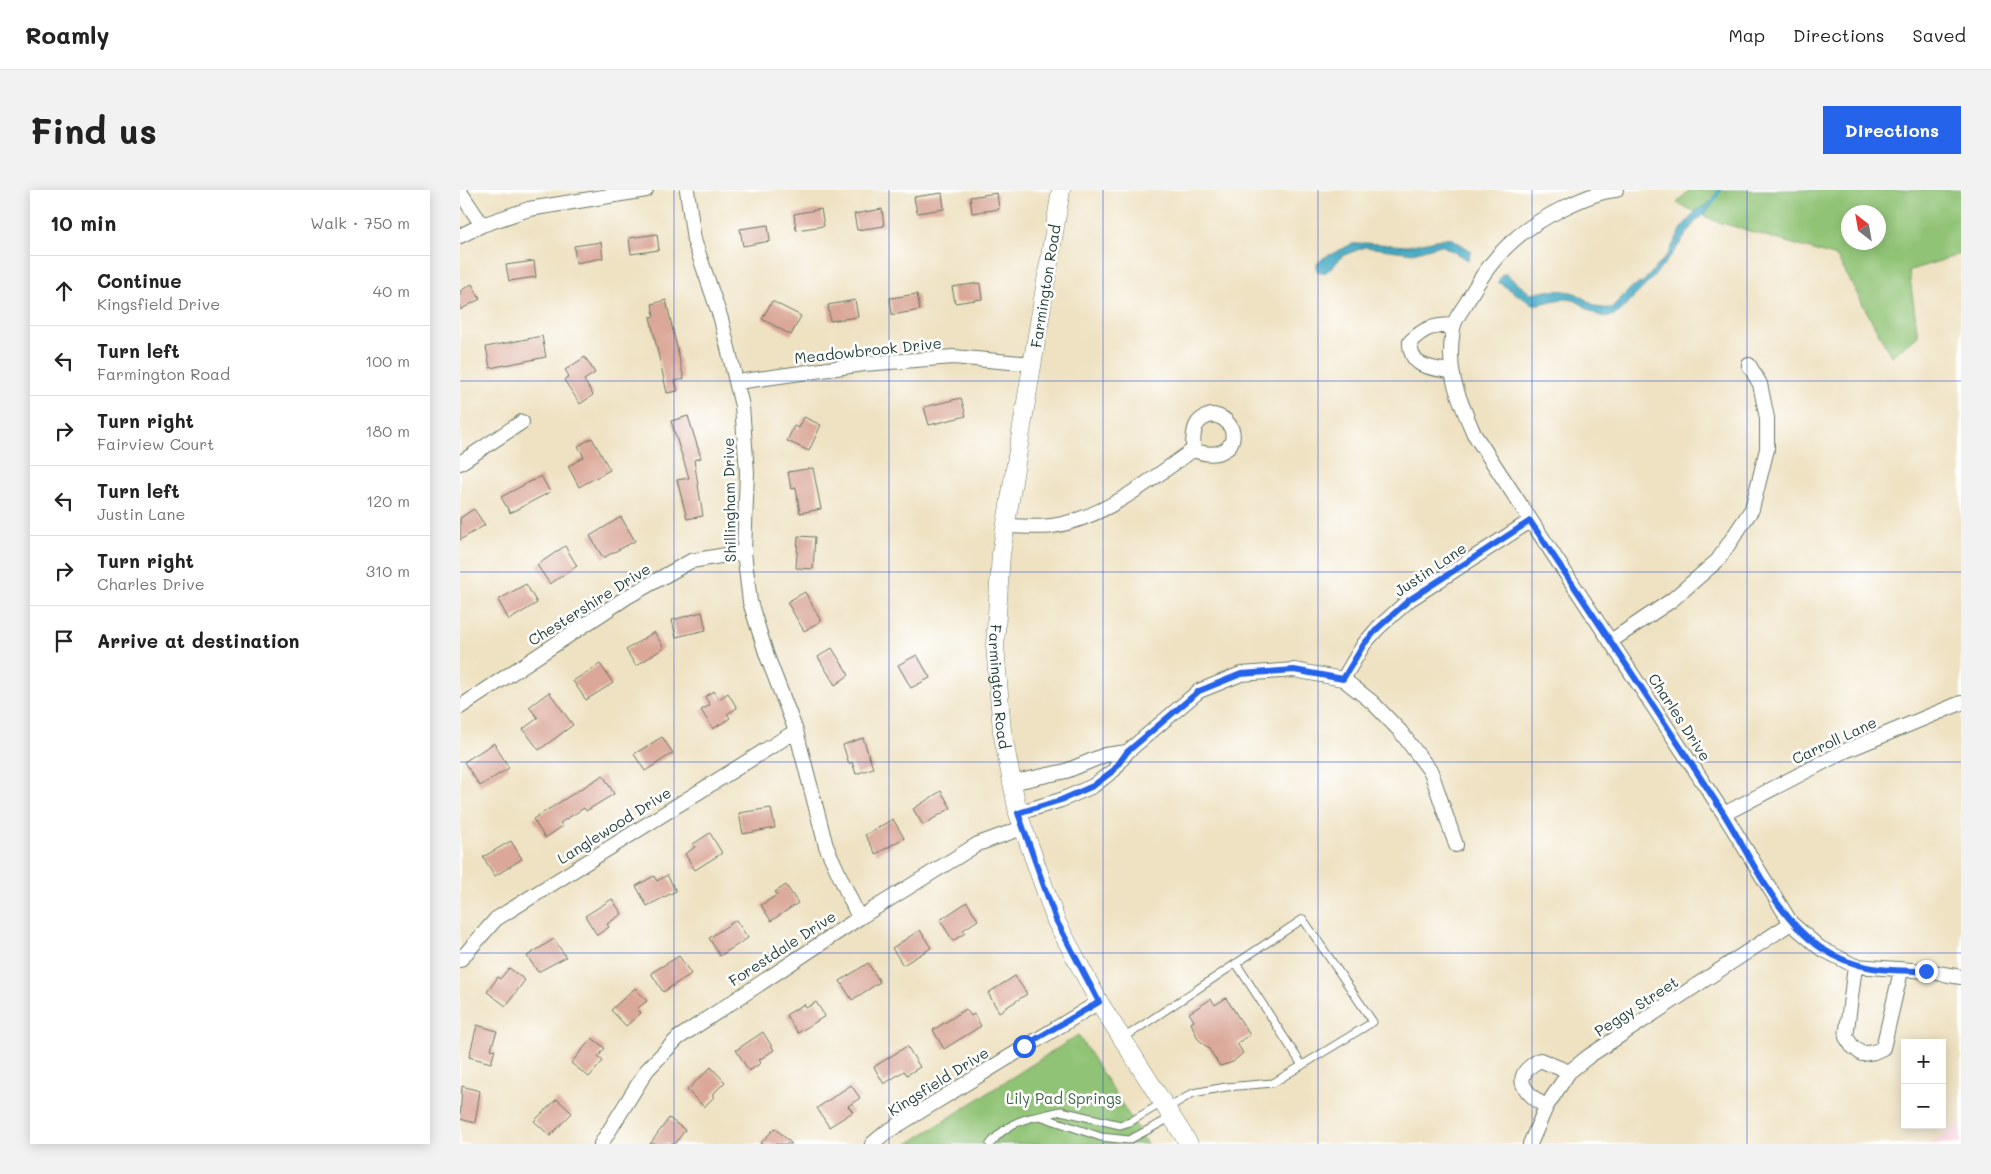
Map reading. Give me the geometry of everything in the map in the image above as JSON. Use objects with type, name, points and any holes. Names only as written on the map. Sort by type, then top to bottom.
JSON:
[{"type":"street","points":[[460,236],[482,225],[529,208],[646,190]]},
{"type":"street","name":"Shillingham Drive","points":[[687,190],[694,240],[721,319],[742,406],[748,472],[744,552],[750,602],[767,656],[796,731],[826,846],[859,918]]},
{"type":"street","name":"Farmington Road","points":[[1062,190],[1001,554],[995,646],[1002,731],[1020,820],[1056,920],[1099,1002],[1189,1144]]},
{"type":"street","name":"Charles Drive","points":[[1616,190],[1605,191],[1558,211],[1515,238],[1480,279],[1453,326],[1450,371],[1454,388],[1474,434],[1724,814],[1791,923],[1820,948],[1855,966],[1901,971],[1926,971],[1961,977]]},
{"type":"street","points":[[460,192],[482,225]]},
{"type":"street","points":[[1450,371],[1418,364],[1410,353],[1410,342],[1422,330],[1430,327],[1453,326]]},
{"type":"street","name":"Meadowbrook Drive","points":[[736,382],[864,364],[953,357],[1032,364]]},
{"type":"street","points":[[1611,641],[1672,600],[1718,560],[1752,510],[1767,449],[1767,418],[1760,384],[1749,365]]},
{"type":"street","points":[[460,463],[522,422]]},
{"type":"street","points":[[1005,526],[1051,526],[1087,517],[1126,497],[1193,450]]},
{"type":"street","name":"Justin Lane","points":[[1343,679],[1364,644],[1378,628],[1409,600],[1530,521]]},
{"type":"street","name":"Chestershire Drive","points":[[460,707],[627,597],[691,561],[744,552]]},
{"type":"street","name":"Forestdale Drive","points":[[601,1144],[647,1070],[678,1038],[859,918],[978,844],[1020,820],[1093,786],[1114,770],[1127,752],[1199,691],[1241,674],[1294,670],[1343,679]]},
{"type":"street","points":[[1343,679],[1372,702],[1400,731],[1431,772],[1456,846]]},
{"type":"street","name":"Carroll Lane","points":[[1724,814],[1844,751],[1961,703]]},
{"type":"street","name":"Langlewood Drive","points":[[460,960],[496,919],[796,731]]},
{"type":"street","points":[[1011,783],[1066,771],[1104,755],[1127,752]]},
{"type":"street","name":"Peggy Street","points":[[1530,1144],[1546,1107],[1569,1072],[1589,1056],[1791,923]]},
{"type":"street","points":[[1855,966],[1846,1037],[1852,1046],[1862,1054],[1883,1048],[1888,1035],[1901,971]]},
{"type":"street","name":"Kingsfield Drive","points":[[872,1144],[885,1133],[1024,1046],[1099,1002]]},
{"type":"street","points":[[1546,1107],[1528,1094],[1523,1085],[1524,1074],[1531,1065],[1540,1060],[1569,1072]]},
{"type":"lane","points":[[1040,1116],[1101,1137],[1129,1140],[1167,1110],[1193,1093],[1226,1087],[1273,1083],[1373,1022],[1303,919],[1122,1040]]},
{"type":"lane","points":[[1236,964],[1302,1065]]},
{"type":"lane","points":[[990,1144],[1002,1130],[1024,1118],[1061,1112],[1120,1124],[1167,1110]]},
{"type":"lane","points":[[1083,1131],[1086,1118]]},
{"type":"shaded area","points":[[1961,1123],[1961,1144],[1929,1144]]},
{"type":"green space","points":[[1689,190],[1961,190],[1961,254],[1909,271],[1918,336],[1891,356],[1837,257],[1715,221],[1677,203]]},
{"type":"green space","name":"Lily Pad Springs","points":[[1078,1035],[1147,1144],[908,1144]]},
{"type":"water","points":[[1714,200],[1710,208],[1695,223],[1658,272],[1615,315],[1600,316],[1578,302],[1568,299],[1532,304],[1498,282],[1502,274],[1506,274],[1531,294],[1553,290],[1570,292],[1580,295],[1596,306],[1611,308],[1632,287],[1643,282],[1668,254],[1683,226],[1697,210]]},
{"type":"water","points":[[1445,238],[1453,239],[1471,251],[1468,260],[1441,245],[1413,253],[1365,247],[1342,256],[1333,267],[1324,273],[1319,273],[1316,268],[1323,258],[1352,244],[1408,246]]},
{"type":"building","points":[[942,193],[944,209],[917,213],[914,197]]},
{"type":"building","points":[[997,193],[999,209],[972,213],[970,197]]},
{"type":"building","points":[[821,209],[824,226],[796,230],[794,214]]},
{"type":"building","points":[[882,209],[884,226],[857,230],[854,214]]},
{"type":"building","points":[[768,225],[770,241],[743,246],[740,229]]},
{"type":"building","points":[[657,234],[659,250],[631,254],[629,238]]},
{"type":"building","points":[[601,242],[603,258],[576,263],[574,246]]},
{"type":"building","points":[[534,261],[536,277],[509,281],[506,265]]},
{"type":"building","points":[[980,283],[982,299],[955,303],[952,287]]},
{"type":"building","points":[[472,284],[480,299],[460,310],[460,291]]},
{"type":"building","points":[[917,294],[920,310],[892,315],[890,298]]},
{"type":"building","points":[[666,300],[684,379],[675,381],[678,391],[667,393],[650,317],[654,316],[652,304]]},
{"type":"building","points":[[855,300],[858,317],[830,321],[828,305]]},
{"type":"building","points":[[772,301],[801,316],[791,335],[762,319]]},
{"type":"building","points":[[542,336],[546,357],[490,368],[486,347]]},
{"type":"building","points":[[585,357],[595,373],[584,380],[593,395],[580,404],[564,380],[569,376],[565,370]]},
{"type":"building","points":[[961,398],[966,416],[929,425],[924,407]]},
{"type":"building","points":[[688,416],[701,458],[694,460],[703,516],[687,519],[677,480],[689,478],[671,421]]},
{"type":"building","points":[[804,417],[821,425],[809,451],[787,441],[794,426],[799,428]]},
{"type":"building","points":[[592,438],[610,470],[579,487],[568,466],[584,457],[578,446]]},
{"type":"building","points":[[813,468],[821,509],[800,513],[796,488],[791,489],[788,472]]},
{"type":"building","points":[[541,476],[550,492],[510,513],[501,497]]},
{"type":"building","points":[[474,509],[485,525],[460,540],[460,518]]},
{"type":"building","points":[[621,517],[635,541],[603,558],[590,536]]},
{"type":"building","points":[[798,536],[815,537],[813,569],[796,568]]},
{"type":"building","points":[[565,546],[577,566],[550,584],[537,565]]},
{"type":"building","points":[[526,584],[537,603],[509,620],[498,600]]},
{"type":"building","points":[[805,592],[821,621],[804,631],[787,602]]},
{"type":"building","points":[[702,612],[706,630],[676,637],[672,620]]},
{"type":"building","points":[[654,632],[664,648],[636,666],[626,650]]},
{"type":"building","points":[[832,648],[849,675],[835,685],[818,657]]},
{"type":"building","points":[[917,655],[930,678],[911,688],[898,665]]},
{"type":"building","points":[[600,664],[613,683],[586,700],[573,681]]},
{"type":"building","points":[[714,691],[719,699],[728,693],[737,708],[727,714],[730,718],[713,729],[701,710],[710,705],[705,697]]},
{"type":"building","points":[[549,692],[573,725],[539,750],[523,729],[538,718],[529,707]]},
{"type":"building","points":[[662,737],[673,753],[645,771],[634,754]]},
{"type":"building","points":[[863,738],[873,768],[856,774],[852,762],[849,764],[843,745]]},
{"type":"building","points":[[494,743],[509,768],[480,786],[464,762]]},
{"type":"building","points":[[603,775],[614,794],[586,811],[584,808],[560,823],[563,826],[545,838],[533,819]]},
{"type":"building","points":[[941,791],[951,808],[923,825],[913,809]]},
{"type":"building","points":[[771,808],[775,828],[743,834],[739,813]]},
{"type":"building","points":[[893,819],[904,838],[876,854],[865,835]]},
{"type":"building","points":[[710,833],[722,853],[695,870],[685,854],[695,847],[693,844]]},
{"type":"building","points":[[511,841],[522,859],[495,876],[483,857]]},
{"type":"building","points":[[667,875],[676,891],[647,906],[636,886],[654,876],[657,881]]},
{"type":"building","points":[[786,885],[798,903],[771,921],[761,905],[777,895],[775,892]]},
{"type":"building","points":[[612,899],[622,914],[607,924],[609,927],[597,935],[585,916]]},
{"type":"building","points":[[967,902],[978,920],[963,930],[965,933],[953,941],[940,920]]},
{"type":"building","points":[[736,920],[748,938],[720,956],[709,938]]},
{"type":"building","points":[[920,930],[931,948],[903,965],[892,948]]},
{"type":"building","points":[[554,939],[566,957],[538,972],[527,956]]},
{"type":"building","points":[[679,956],[691,974],[663,992],[651,973]]},
{"type":"building","points":[[868,963],[880,982],[852,1000],[840,981]]},
{"type":"building","points":[[509,968],[525,980],[506,1006],[487,992],[498,977],[500,979]]},
{"type":"building","points":[[1015,976],[1027,994],[999,1012],[988,993]]},
{"type":"building","points":[[635,988],[647,1001],[637,1009],[641,1013],[626,1026],[611,1010]]},
{"type":"building","points":[[1226,998],[1250,1035],[1237,1043],[1243,1053],[1233,1062],[1220,1066],[1209,1049],[1198,1039],[1191,1023],[1194,1021],[1189,1013],[1211,999],[1215,1005]]},
{"type":"building","points":[[816,1002],[825,1016],[798,1033],[786,1015],[804,1004],[806,1008]]},
{"type":"building","points":[[966,1009],[971,1016],[974,1014],[981,1026],[944,1049],[933,1030]]},
{"type":"building","points":[[477,1025],[497,1031],[491,1049],[495,1050],[491,1063],[469,1057]]},
{"type":"building","points":[[763,1032],[774,1050],[759,1060],[761,1063],[749,1071],[736,1050]]},
{"type":"building","points":[[592,1038],[605,1048],[598,1057],[603,1061],[589,1077],[571,1063]]},
{"type":"building","points":[[907,1046],[920,1067],[907,1075],[904,1071],[884,1084],[874,1067]]},
{"type":"building","points":[[711,1067],[725,1082],[712,1095],[714,1097],[704,1107],[687,1090]]},
{"type":"building","points":[[851,1085],[860,1098],[848,1106],[853,1112],[829,1127],[817,1108]]},
{"type":"building","points":[[462,1086],[480,1091],[475,1123],[460,1119]]},
{"type":"building","points":[[557,1099],[572,1113],[550,1136],[534,1121]]},
{"type":"building","points":[[669,1118],[685,1130],[675,1144],[650,1144]]},
{"type":"building","points":[[775,1128],[792,1144],[760,1144]]},
{"type":"waterway","points":[[1712,203],[1720,190]]},
{"type":"route","points":[[1024,1046],[1099,1002],[1056,920],[1043,888],[1018,813],[1061,800],[1093,786],[1114,770],[1127,752],[1199,691],[1241,674],[1294,670],[1343,679],[1364,644],[1378,628],[1409,600],[1466,565],[1530,521],[1724,814],[1791,923],[1820,948],[1855,966],[1901,971],[1926,971]]}]
